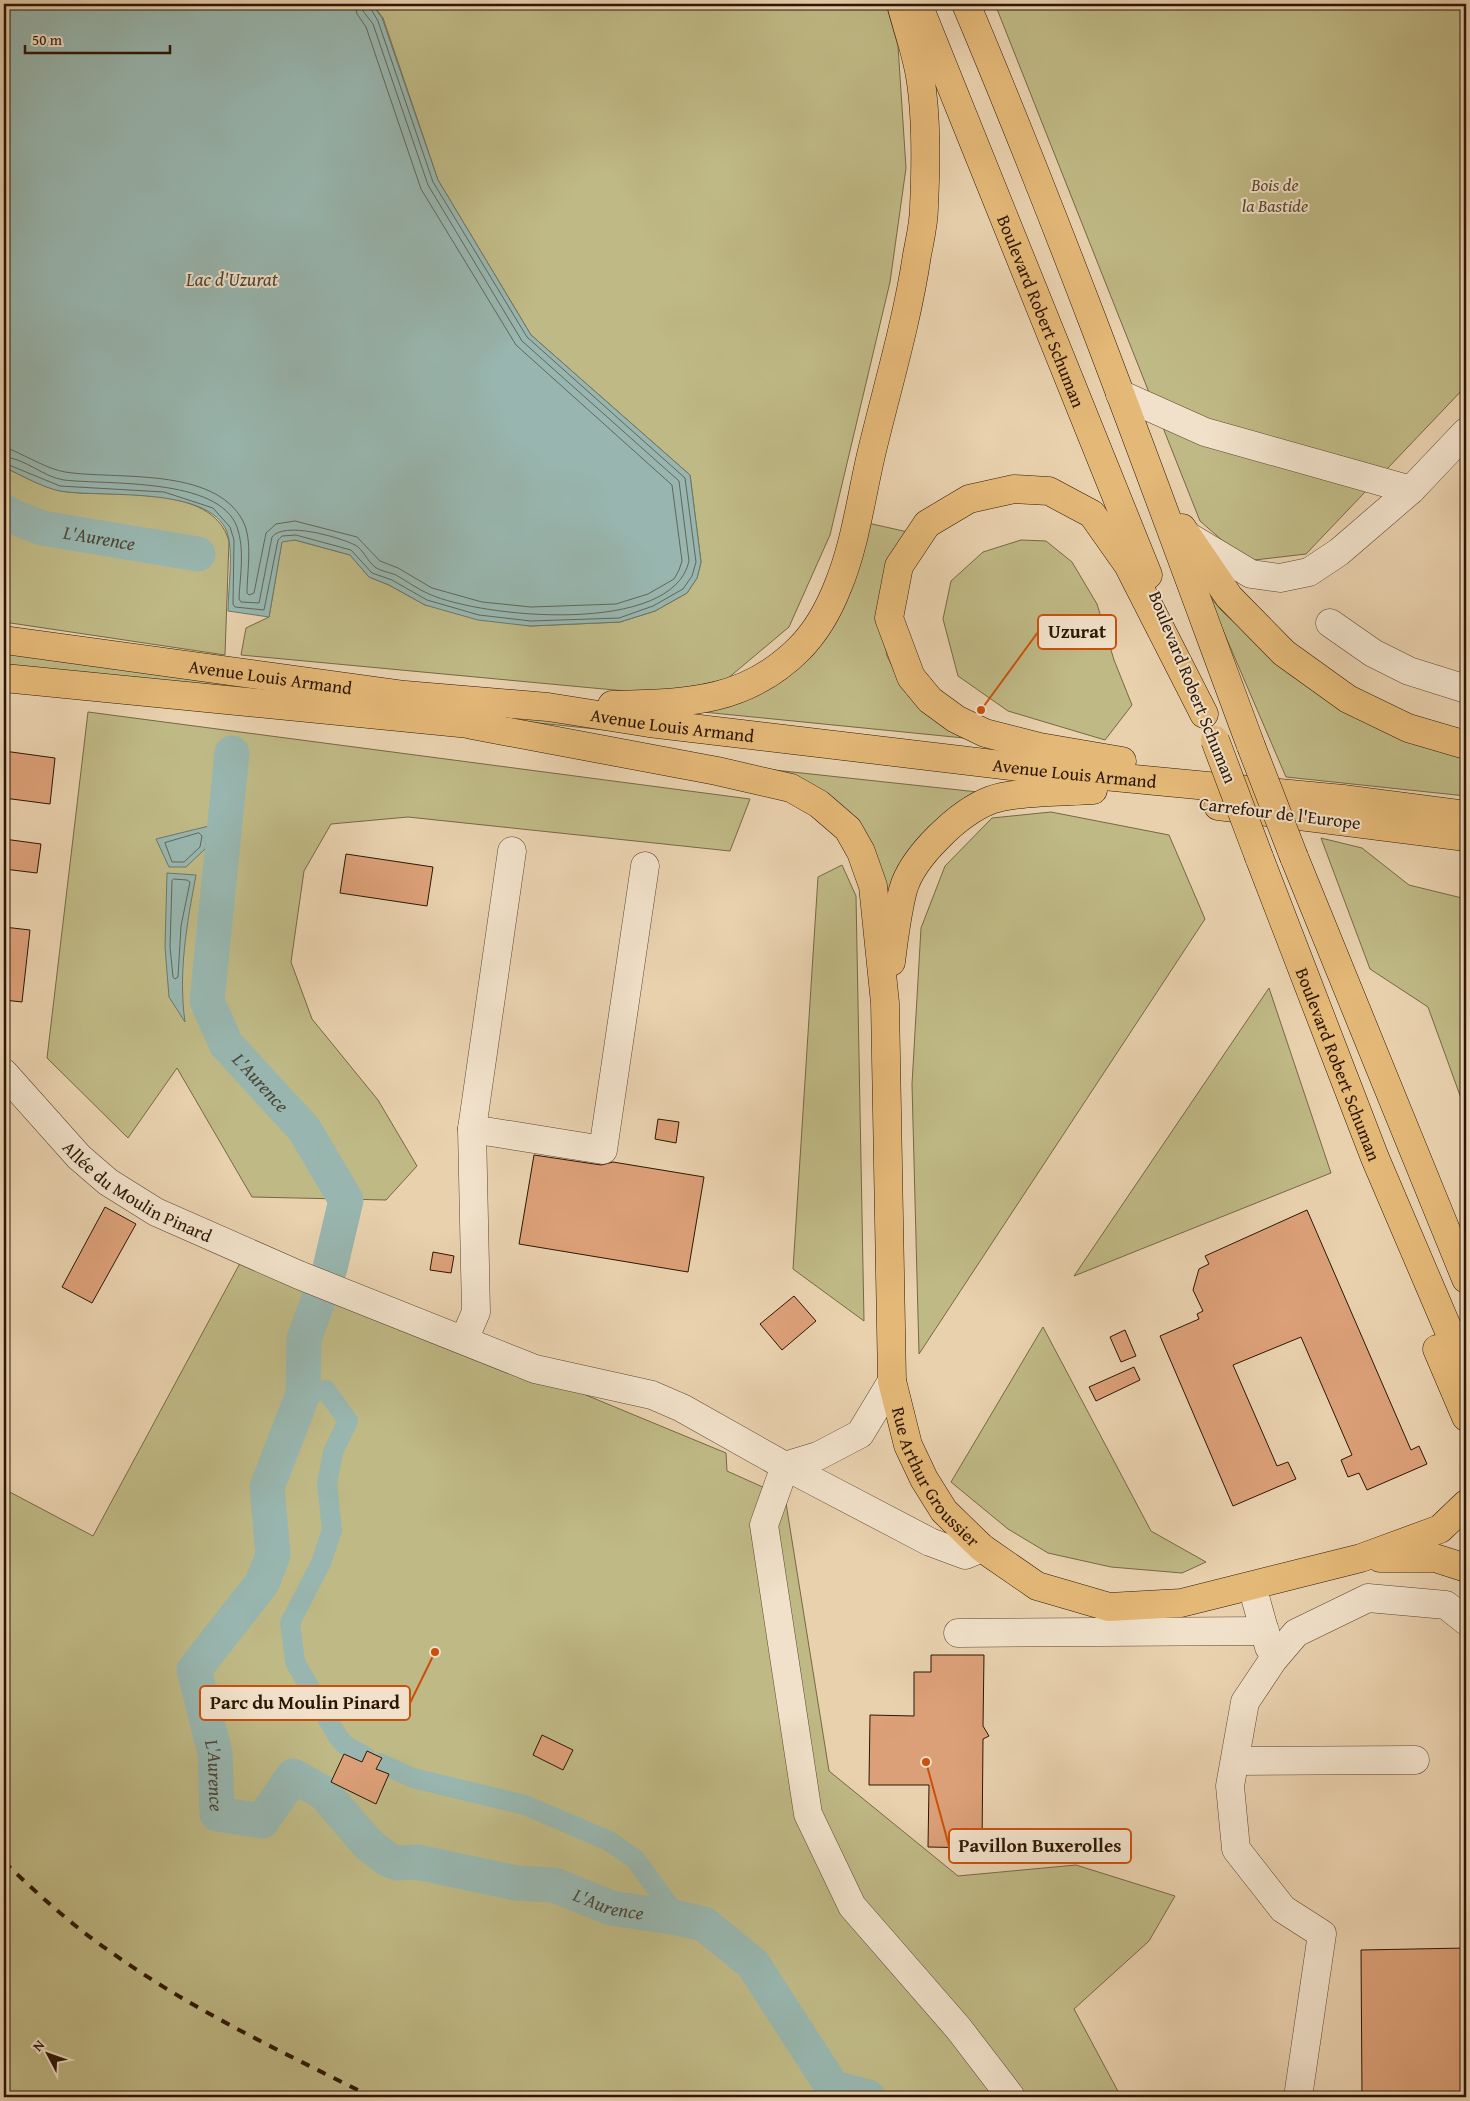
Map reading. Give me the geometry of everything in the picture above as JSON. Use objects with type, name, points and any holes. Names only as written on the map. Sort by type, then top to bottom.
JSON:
[{"type":"main road","points":[[548,707],[685,703],[714,698],[745,686],[773,670],[799,649],[821,622],[838,587],[850,547],[914,276],[924,210],[925,141],[920,76],[901,4]]},
{"type":"main road","name":"Boulevard Robert Schuman","points":[[918,4],[1215,740],[1375,1158],[1466,1371]]},
{"type":"main road","name":"Boulevard Robert Schuman","points":[[966,4],[997,78],[1120,394],[1294,857],[1466,1279]]},
{"type":"main road","points":[[1120,394],[1186,535],[1229,597],[1284,653],[1348,699],[1408,728],[1466,745]]},
{"type":"main road","points":[[1204,714],[1128,565],[1092,514],[1049,491],[1014,489],[969,499],[927,524],[900,566],[890,618],[911,677],[930,700],[956,719],[985,733],[1040,747],[1343,799]]},
{"type":"main road","name":"Avenue Louis Armand","points":[[4,640],[405,695],[548,707],[649,724],[1042,770],[1343,799]]},
{"type":"main road","name":"Avenue Louis Armand","points":[[4,678],[472,725],[698,745],[827,763],[1093,790]]},
{"type":"main road","points":[[472,725],[717,770],[791,788],[819,804],[848,829],[861,852],[873,886],[885,1003]]},
{"type":"main road","points":[[885,1003],[903,888],[924,852],[954,821],[991,800],[1036,793],[1093,790]]},
{"type":"main road","name":"Carrefour de l'Europe","points":[[1093,790],[1466,837]]},
{"type":"main road","name":"Carrefour de l'Europe","points":[[1343,799],[1466,815]]},
{"type":"main road","name":"Rue Arthur Groussier","points":[[885,1003],[892,1381],[908,1445],[924,1478],[944,1511],[982,1548],[1037,1586],[1109,1607],[1181,1603],[1361,1558]]},
{"type":"main road","points":[[1395,1106],[1466,1229]]},
{"type":"main road","points":[[1375,1158],[1421,1313],[1466,1417]]},
{"type":"main road","points":[[1361,1558],[1440,1529],[1466,1504]]},
{"type":"main road","points":[[1361,1558],[1435,1558],[1466,1568]]},
{"type":"street","points":[[1120,394],[1205,432],[1411,490]]},
{"type":"street","points":[[1186,535],[1250,574],[1280,578],[1310,572],[1340,552],[1411,490],[1466,432]]},
{"type":"street","points":[[1330,623],[1373,653],[1402,668],[1466,689]]},
{"type":"street","points":[[464,1340],[476,1312],[472,1129],[512,851]]},
{"type":"street","points":[[472,1129],[603,1150],[645,866]]},
{"type":"street","name":"Allée du Moulin Pinard","points":[[4,1072],[79,1157],[108,1182],[156,1212],[299,1275],[535,1369],[652,1395],[682,1408],[785,1466],[930,1542],[965,1556],[982,1548]]},
{"type":"street","points":[[892,1381],[860,1434],[818,1456],[785,1466],[764,1525],[808,1814],[852,1906],[959,2029],[1011,2097]]},
{"type":"street","points":[[1252,1586],[1272,1660]]},
{"type":"street","points":[[1298,2097],[1322,1934],[1283,1909],[1236,1849],[1230,1786],[1245,1702],[1272,1660],[1296,1633],[1368,1598],[1446,1605],[1466,1621]]},
{"type":"street","points":[[958,1633],[1265,1630]]},
{"type":"street","points":[[1235,1761],[1414,1760]]},
{"type":"green space","points":[[372,4],[886,4],[898,46],[906,168],[890,282],[830,535],[789,627],[727,679],[657,694],[241,655],[246,628],[269,617],[282,541],[295,540],[350,555],[369,577],[389,585],[425,605],[530,626],[620,622],[655,611],[687,593],[697,578],[701,562],[690,475],[531,335],[438,180],[383,18]]},
{"type":"green space","name":"Bois de la Bastide","points":[[995,4],[1466,4],[1466,386],[1306,554],[1246,561],[1200,521]]},
{"type":"green space","points":[[4,467],[39,484],[61,491],[156,497],[181,501],[202,509],[219,522],[229,541],[225,655],[4,622]]},
{"type":"green space","points":[[863,522],[908,532],[881,618],[887,656],[903,687],[964,738],[703,712],[780,674]]},
{"type":"green space","points":[[1021,540],[1046,541],[1072,562],[1097,604],[1114,660],[1132,705],[1105,740],[1008,711],[958,676],[943,619],[951,581],[983,552]]},
{"type":"green space","points":[[1207,593],[1221,610],[1292,676],[1369,724],[1466,758],[1466,796],[1286,777]]},
{"type":"green space","points":[[4,648],[415,701],[643,734],[131,680],[4,669]]},
{"type":"green space","points":[[88,712],[750,799],[730,851],[408,817],[331,824],[304,871],[291,962],[312,1019],[378,1100],[417,1166],[386,1200],[252,1197],[177,1068],[128,1138],[47,1058]]},
{"type":"green space","points":[[746,767],[987,793],[886,908],[871,849]]},
{"type":"green space","points":[[1051,812],[1169,835],[1205,919],[919,1354],[912,1084],[921,928],[945,866],[992,818]]},
{"type":"green space","points":[[1321,838],[1362,848],[1409,885],[1466,899],[1466,1112],[1428,1007],[1370,969]]},
{"type":"green space","points":[[842,865],[856,896],[864,1321],[793,1269],[818,877]]},
{"type":"green space","points":[[1269,988],[1331,1173],[1074,1276]]},
{"type":"green space","points":[[245,1254],[726,1453],[727,1471],[785,1497],[829,1771],[958,1876],[1076,1865],[1175,1896],[1149,1941],[1074,2009],[1121,2097],[4,2097],[4,1489],[93,1536]]},
{"type":"green space","points":[[1043,1327],[1151,1531],[1206,1562],[1182,1573],[1111,1567],[1048,1553],[1008,1529],[951,1482]]},
{"type":"water","name":"Lac d'Uzurat","points":[[4,4],[372,4],[382,18],[438,180],[531,335],[690,475],[701,562],[697,578],[687,593],[655,611],[620,622],[530,626],[478,620],[425,605],[389,585],[369,577],[350,555],[295,540],[282,542],[269,617],[228,611],[229,540],[227,532],[216,517],[199,507],[177,500],[152,496],[60,491],[38,484],[4,467]]},
{"type":"water","points":[[209,826],[205,849],[186,867],[169,867],[156,839]]},
{"type":"water","points":[[167,873],[196,875],[184,948],[182,985],[185,1022],[169,997],[165,947]]},
{"type":"building","points":[[4,751],[55,758],[50,804],[4,798]]},
{"type":"building","points":[[4,839],[41,844],[37,873],[4,869]]},
{"type":"building","points":[[346,854],[433,867],[427,906],[340,893]]},
{"type":"building","points":[[4,927],[30,930],[22,1002],[4,1000]]},
{"type":"building","points":[[658,1119],[679,1122],[676,1143],[655,1139]]},
{"type":"building","points":[[534,1155],[601,1165],[613,1162],[704,1177],[688,1272],[519,1244]]},
{"type":"building","points":[[105,1207],[136,1224],[92,1303],[62,1287]]},
{"type":"building","points":[[1307,1210],[1411,1450],[1419,1446],[1427,1464],[1367,1490],[1359,1473],[1348,1477],[1341,1460],[1352,1455],[1301,1337],[1233,1365],[1277,1466],[1288,1462],[1296,1479],[1233,1506],[1160,1336],[1199,1319],[1197,1314],[1203,1311],[1193,1290],[1199,1269],[1209,1264],[1205,1256]]},
{"type":"building","points":[[433,1252],[454,1256],[451,1273],[430,1270]]},
{"type":"building","points":[[794,1296],[816,1321],[782,1350],[760,1324]]},
{"type":"building","points":[[1125,1330],[1136,1356],[1121,1362],[1110,1337]]},
{"type":"building","points":[[1134,1367],[1140,1380],[1096,1401],[1089,1387]]},
{"type":"building","points":[[931,1655],[984,1655],[983,1726],[989,1736],[983,1739],[982,1848],[928,1847],[929,1785],[869,1785],[870,1715],[914,1716],[914,1672],[931,1672]]},
{"type":"building","points":[[542,1735],[573,1750],[563,1770],[533,1755]]},
{"type":"building","points":[[367,1751],[382,1758],[376,1769],[389,1774],[376,1804],[331,1782],[344,1754],[362,1762]]},
{"type":"building","points":[[1466,1948],[1466,2097],[1362,2097],[1361,1950]]},
{"type":"waterway","name":"L'Aurence","points":[[4,511],[9,515],[42,528],[198,554]]},
{"type":"waterway","name":"L'Aurence","points":[[232,753],[207,1001],[226,1044],[304,1129],[346,1200],[330,1268],[304,1339],[303,1394],[267,1487],[273,1555],[262,1583],[194,1670],[215,1753],[217,1814],[262,1821],[293,1776],[324,1793],[368,1844],[387,1859],[397,1863],[417,1862],[517,1883],[554,1885],[611,1908],[678,1918],[704,1924],[753,1964],[833,2088],[868,2097]]},
{"type":"waterway","name":"L'Aurence","points":[[303,1394],[326,1390],[348,1421],[333,1452],[327,1484],[332,1530],[321,1563],[290,1623],[295,1662],[338,1737],[345,1745],[365,1756]]},
{"type":"waterway","name":"L'Aurence","points":[[380,1763],[413,1778],[525,1805],[609,1841],[635,1859],[678,1918]]},
{"type":"railway","points":[[4,1862],[80,1930],[171,1992],[237,2029],[372,2097]]},
{"type":"place","name":"Uzurat","points":[[981,710]]},
{"type":"place","name":"Parc du Moulin Pinard","points":[[435,1652]]},
{"type":"place","name":"Pavillon Buxerolles","points":[[926,1762]]}]
